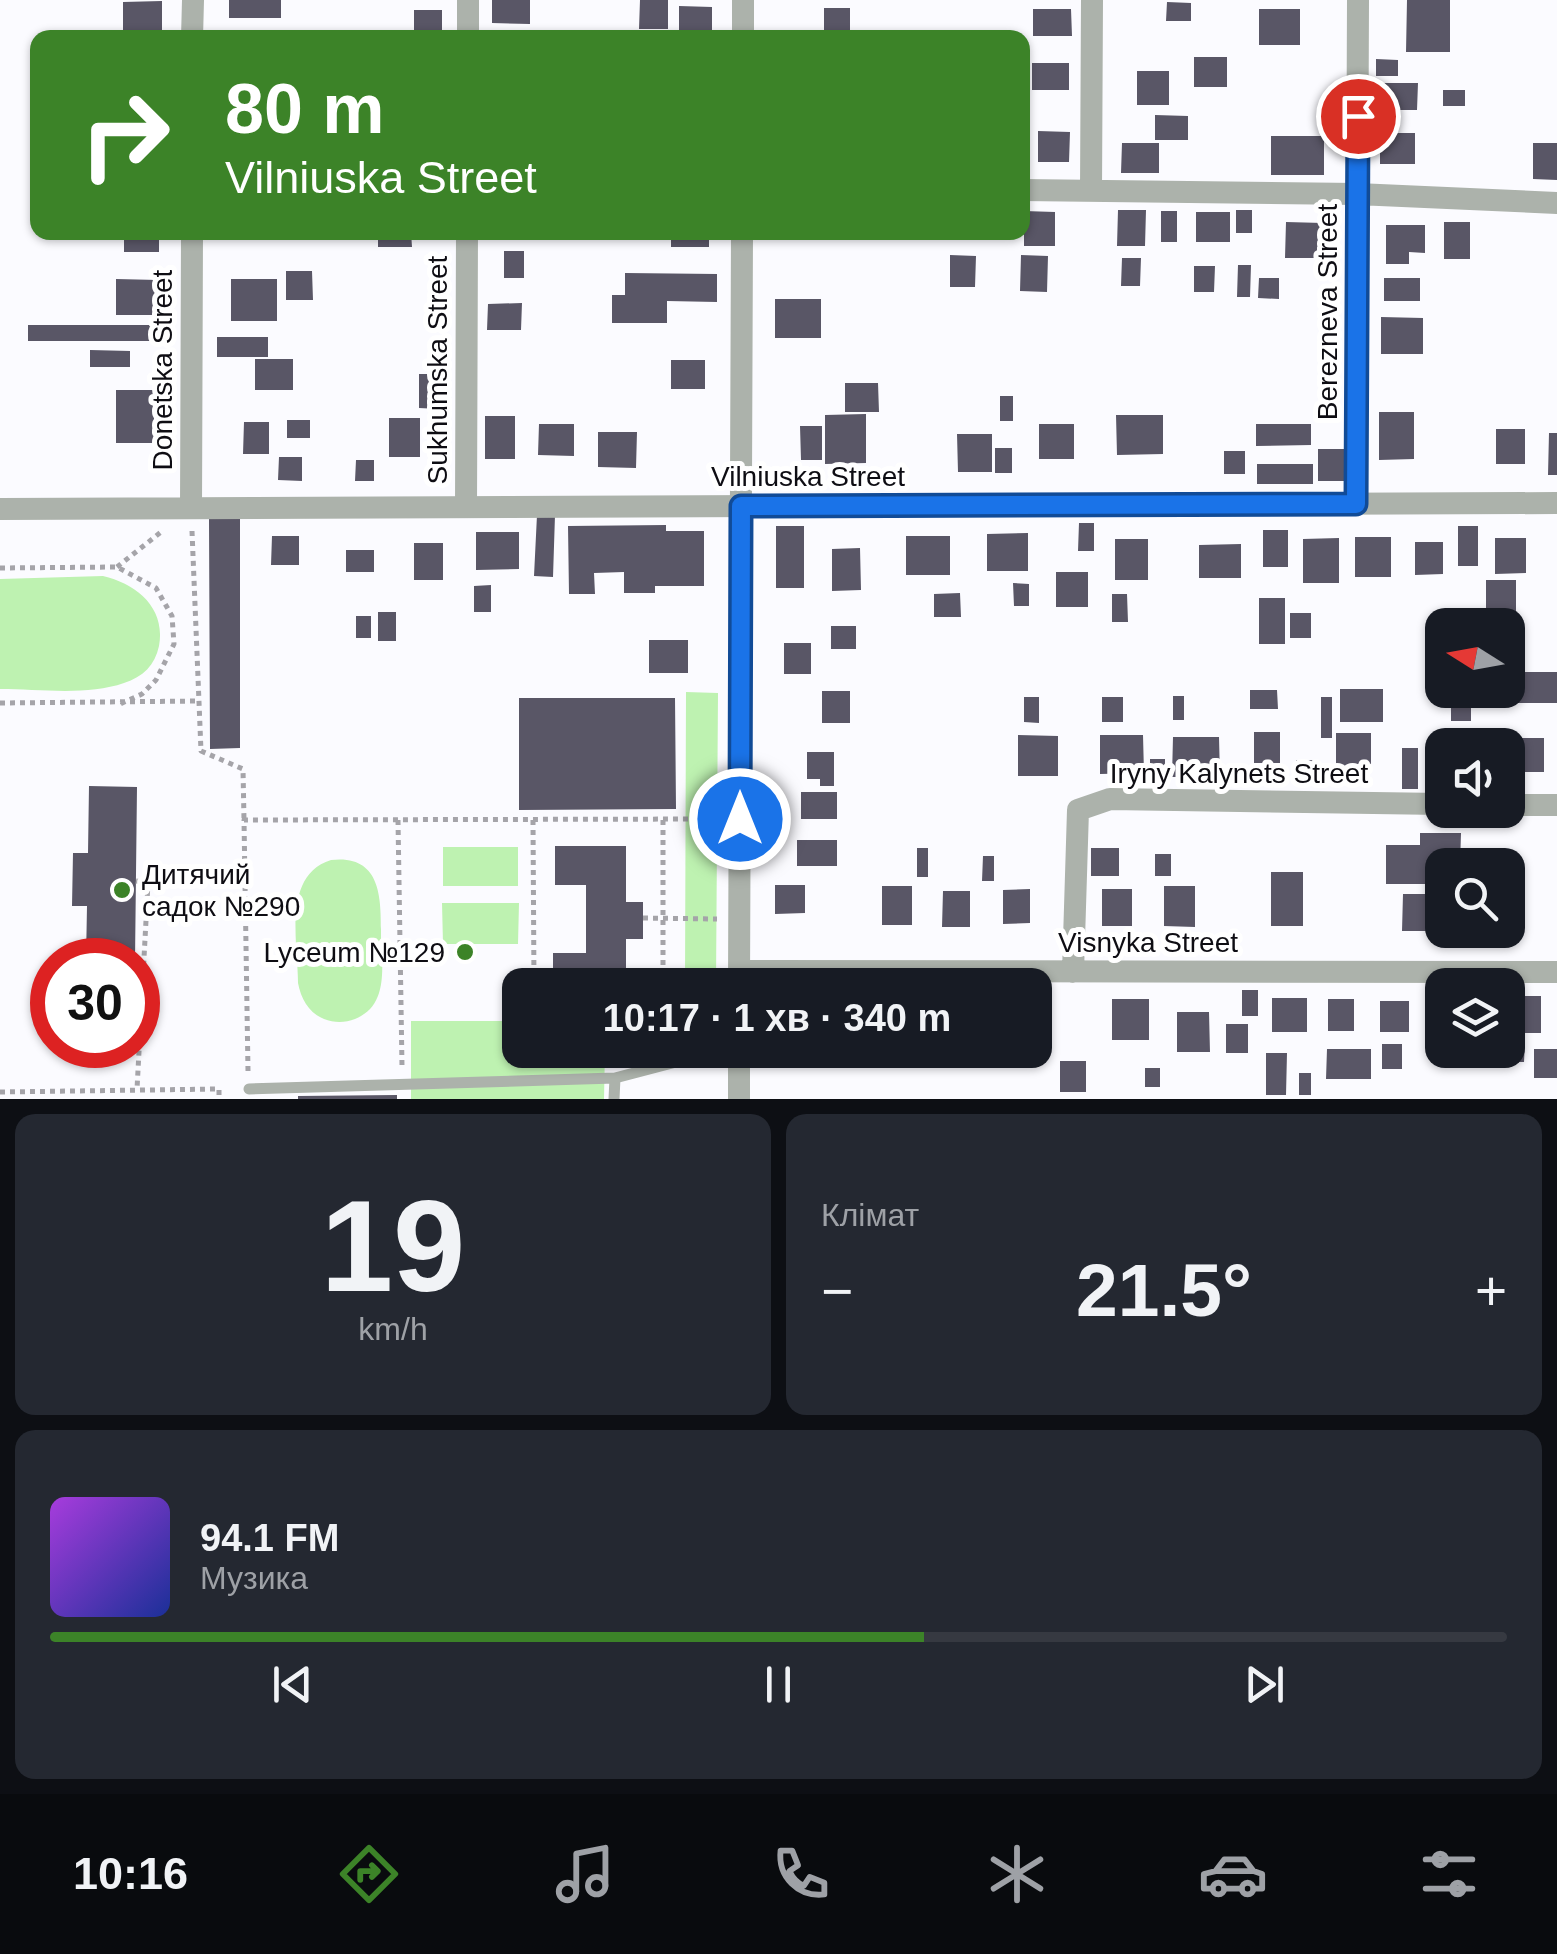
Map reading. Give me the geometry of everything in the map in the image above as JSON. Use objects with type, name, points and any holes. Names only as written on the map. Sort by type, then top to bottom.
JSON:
[{"type":"street","points":[[192,0],[192,30]]},
{"type":"street","points":[[468,0],[468,30]]},
{"type":"street","points":[[743,0],[743,30]]},
{"type":"street","points":[[1091,191],[1092,0]]},
{"type":"street","name":"Berezneva Street","points":[[1356,504],[1358,0]]},
{"type":"street","points":[[1030,190],[1358,194],[1557,203]]},
{"type":"street","name":"Donetska Street","points":[[191,508],[192,240]]},
{"type":"street","name":"Sukhumska Street","points":[[466,507],[467,240]]},
{"type":"street","points":[[739,968],[742,240]]},
{"type":"street","name":"Vilniuska Street","points":[[0,509],[1557,503]]},
{"type":"street","name":"Iryny Kalynets Street","points":[[1073,972],[1078,810],[1110,799],[1425,804]]},
{"type":"street","points":[[1525,804],[1557,805]]},
{"type":"street","name":"Visnyka Street","points":[[1052,972],[1557,972]]},
{"type":"street","points":[[739,1068],[739,1099]]},
{"type":"lane","points":[[249,1088],[615,1078],[653,1068]]},
{"type":"lane","points":[[614,1099],[615,1078]]},
{"type":"path","points":[[116,567],[191,508]]},
{"type":"path","points":[[191,508],[201,751],[243,769],[249,1088]]},
{"type":"path","points":[[0,568],[116,567],[156,588],[172,616],[174,644],[156,680],[142,694],[120,704]]},
{"type":"path","points":[[0,703],[200,701]]},
{"type":"path","points":[[244,820],[740,819]]},
{"type":"path","points":[[398,820],[402,1084]]},
{"type":"path","points":[[533,820],[534,968]]},
{"type":"path","points":[[662,820],[663,968]]},
{"type":"path","points":[[136,882],[148,883],[137,1089]]},
{"type":"path","points":[[643,918],[717,919]]},
{"type":"path","points":[[0,1092],[219,1089],[219,1099]]},
{"type":"green space","points":[[103,576],[138,592],[153,609],[160,632],[159,646],[147,669],[110,687],[63,691],[0,689],[0,579]]},
{"type":"green space","points":[[686,692],[718,693],[716,968],[685,968]]},
{"type":"green space","points":[[443,847],[518,847],[518,886],[443,886]]},
{"type":"green space","points":[[331,860],[361,864],[370,872],[379,895],[382,972],[378,995],[366,1013],[343,1022],[314,1013],[298,983],[299,895],[305,880]]},
{"type":"green space","points":[[442,903],[519,903],[518,944],[443,944]]},
{"type":"green space","points":[[411,1021],[502,1021],[502,1068],[605,1068],[604,1099],[411,1099]]},
{"type":"building","points":[[229,0],[281,0],[281,18],[229,18]]},
{"type":"building","points":[[492,0],[530,0],[530,24],[492,23]]},
{"type":"building","points":[[640,0],[668,0],[668,29],[639,29]]},
{"type":"building","points":[[1407,0],[1450,0],[1450,52],[1406,52]]},
{"type":"building","points":[[162,1],[162,30],[123,30],[123,2]]},
{"type":"building","points":[[1167,2],[1191,3],[1191,21],[1166,21]]},
{"type":"building","points":[[679,6],[712,7],[712,30],[679,30]]},
{"type":"building","points":[[824,8],[850,8],[850,30],[824,30]]},
{"type":"building","points":[[1033,9],[1071,9],[1072,36],[1033,36]]},
{"type":"building","points":[[1259,9],[1300,9],[1300,45],[1259,45]]},
{"type":"building","points":[[414,10],[442,10],[442,30],[414,30]]},
{"type":"building","points":[[1194,57],[1227,57],[1227,87],[1194,87]]},
{"type":"building","points":[[1376,59],[1398,60],[1398,76],[1376,76]]},
{"type":"building","points":[[1032,63],[1069,63],[1069,90],[1032,90]]},
{"type":"building","points":[[1137,71],[1169,71],[1169,105],[1137,105]]},
{"type":"building","points":[[1383,83],[1418,83],[1417,110],[1383,110]]},
{"type":"building","points":[[1443,90],[1465,90],[1465,106],[1443,106]]},
{"type":"building","points":[[1155,115],[1188,116],[1188,140],[1155,140]]},
{"type":"building","points":[[1038,131],[1070,132],[1069,162],[1038,162]]},
{"type":"building","points":[[1380,133],[1415,133],[1415,164],[1380,164]]},
{"type":"building","points":[[1271,136],[1324,136],[1324,175],[1271,175]]},
{"type":"building","points":[[1122,143],[1159,143],[1159,173],[1121,173]]},
{"type":"building","points":[[1533,143],[1557,143],[1557,180],[1533,179]]},
{"type":"building","points":[[1118,210],[1146,210],[1145,246],[1117,246]]},
{"type":"building","points":[[1236,210],[1252,210],[1252,233],[1236,233]]},
{"type":"building","points":[[1030,211],[1055,212],[1055,246],[1024,246],[1024,240],[1030,240]]},
{"type":"building","points":[[1161,211],[1177,211],[1177,242],[1161,242]]},
{"type":"building","points":[[1196,212],[1230,212],[1230,242],[1196,242]]},
{"type":"building","points":[[1286,222],[1323,223],[1322,258],[1285,258]]},
{"type":"building","points":[[1444,222],[1470,222],[1470,259],[1444,259]]},
{"type":"building","points":[[1386,225],[1425,225],[1425,253],[1409,252],[1409,264],[1386,264]]},
{"type":"building","points":[[124,240],[159,240],[159,252],[124,252]]},
{"type":"building","points":[[378,240],[412,240],[412,247],[378,247]]},
{"type":"building","points":[[671,240],[709,240],[709,247],[671,247]]},
{"type":"building","points":[[504,251],[524,251],[524,278],[504,278]]},
{"type":"building","points":[[950,255],[976,256],[975,287],[950,287]]},
{"type":"building","points":[[1021,255],[1048,256],[1047,292],[1020,291]]},
{"type":"building","points":[[1122,258],[1141,258],[1140,286],[1121,286]]},
{"type":"building","points":[[1238,265],[1251,265],[1250,297],[1237,297]]},
{"type":"building","points":[[1194,266],[1215,266],[1214,292],[1194,292]]},
{"type":"building","points":[[286,271],[312,271],[313,300],[286,300]]},
{"type":"building","points":[[625,273],[717,274],[717,302],[667,301],[667,323],[612,323],[612,295],[625,295]]},
{"type":"building","points":[[1259,278],[1279,278],[1279,299],[1258,298]]},
{"type":"building","points":[[1384,278],[1420,278],[1420,301],[1384,301]]},
{"type":"building","points":[[116,279],[158,280],[158,315],[116,315]]},
{"type":"building","points":[[231,279],[277,279],[277,321],[231,321]]},
{"type":"building","points":[[775,299],[821,299],[821,338],[775,338]]},
{"type":"building","points":[[522,303],[521,330],[487,330],[488,304]]},
{"type":"building","points":[[1381,317],[1423,318],[1423,354],[1381,354]]},
{"type":"building","points":[[28,325],[167,325],[167,341],[28,341]]},
{"type":"building","points":[[217,337],[268,337],[268,357],[217,357]]},
{"type":"building","points":[[90,350],[130,351],[130,367],[90,367]]},
{"type":"building","points":[[255,359],[293,359],[293,390],[255,390]]},
{"type":"building","points":[[671,360],[705,360],[705,389],[671,389]]},
{"type":"building","points":[[419,374],[439,374],[439,409],[419,408]]},
{"type":"building","points":[[845,383],[878,383],[879,412],[845,412]]},
{"type":"building","points":[[116,390],[154,390],[154,443],[116,443]]},
{"type":"building","points":[[1000,396],[1013,396],[1013,421],[1000,421]]},
{"type":"building","points":[[1379,412],[1414,412],[1414,459],[1379,460]]},
{"type":"building","points":[[866,414],[866,463],[825,464],[825,415]]},
{"type":"building","points":[[1116,415],[1163,415],[1163,454],[1117,455]]},
{"type":"building","points":[[485,416],[515,416],[515,459],[485,459]]},
{"type":"building","points":[[389,418],[420,418],[420,457],[389,457]]},
{"type":"building","points":[[287,420],[310,420],[310,438],[287,438]]},
{"type":"building","points":[[244,422],[269,422],[269,454],[243,454]]},
{"type":"building","points":[[539,424],[574,424],[574,456],[538,455]]},
{"type":"building","points":[[1039,424],[1074,424],[1074,459],[1039,459]]},
{"type":"building","points":[[1256,424],[1311,424],[1311,445],[1256,446]]},
{"type":"building","points":[[800,426],[822,426],[822,460],[801,460]]},
{"type":"building","points":[[1496,429],[1525,429],[1525,464],[1496,464]]},
{"type":"building","points":[[598,432],[637,432],[636,468],[598,467]]},
{"type":"building","points":[[1549,433],[1557,433],[1557,475],[1548,475]]},
{"type":"building","points":[[957,434],[992,434],[992,472],[958,472]]},
{"type":"building","points":[[995,448],[1012,448],[1012,473],[995,473]]},
{"type":"building","points":[[1318,449],[1344,449],[1344,481],[1318,481]]},
{"type":"building","points":[[1224,451],[1245,451],[1245,474],[1224,474]]},
{"type":"building","points":[[279,457],[302,457],[302,481],[278,480]]},
{"type":"building","points":[[356,460],[374,460],[374,481],[355,481]]},
{"type":"building","points":[[1257,464],[1313,464],[1313,484],[1257,484]]},
{"type":"building","points":[[537,515],[555,515],[553,577],[534,576]]},
{"type":"building","points":[[209,519],[240,519],[240,748],[210,749]]},
{"type":"building","points":[[1079,523],[1094,523],[1094,551],[1078,551]]},
{"type":"building","points":[[666,525],[666,531],[704,531],[704,586],[655,586],[655,593],[624,593],[624,572],[594,573],[595,594],[569,594],[568,526]]},
{"type":"building","points":[[776,526],[804,526],[804,588],[776,588]]},
{"type":"building","points":[[1458,526],[1478,526],[1478,566],[1458,566]]},
{"type":"building","points":[[1263,530],[1288,530],[1288,567],[1263,567]]},
{"type":"building","points":[[476,532],[519,532],[519,569],[476,570]]},
{"type":"building","points":[[1028,533],[1028,571],[987,571],[987,534]]},
{"type":"building","points":[[272,536],[299,536],[299,565],[271,565]]},
{"type":"building","points":[[906,536],[950,536],[950,575],[906,575]]},
{"type":"building","points":[[1355,537],[1391,537],[1391,577],[1355,577]]},
{"type":"building","points":[[1339,538],[1339,583],[1303,583],[1303,539]]},
{"type":"building","points":[[1495,538],[1526,538],[1526,573],[1495,574]]},
{"type":"building","points":[[1115,539],[1148,539],[1148,580],[1115,580]]},
{"type":"building","points":[[1415,542],[1443,542],[1443,574],[1415,575]]},
{"type":"building","points":[[414,543],[443,543],[443,580],[414,580]]},
{"type":"building","points":[[1241,544],[1241,578],[1199,578],[1199,545]]},
{"type":"building","points":[[860,548],[861,590],[832,591],[832,549]]},
{"type":"building","points":[[346,550],[374,550],[374,572],[346,572]]},
{"type":"building","points":[[1056,572],[1088,572],[1088,607],[1056,607]]},
{"type":"building","points":[[1486,580],[1516,580],[1516,608],[1486,608]]},
{"type":"building","points":[[1013,583],[1029,584],[1029,606],[1014,606]]},
{"type":"building","points":[[491,585],[491,612],[474,612],[474,586]]},
{"type":"building","points":[[960,593],[961,617],[934,617],[934,594]]},
{"type":"building","points":[[1112,594],[1127,594],[1128,622],[1112,622]]},
{"type":"building","points":[[1259,598],[1285,598],[1285,644],[1259,644]]},
{"type":"building","points":[[378,612],[396,612],[396,641],[378,641]]},
{"type":"building","points":[[1290,613],[1311,613],[1311,638],[1290,638]]},
{"type":"building","points":[[356,616],[371,616],[371,638],[356,638]]},
{"type":"building","points":[[831,626],[856,626],[856,649],[831,649]]},
{"type":"building","points":[[649,640],[688,640],[688,673],[649,673]]},
{"type":"building","points":[[784,643],[811,643],[811,674],[784,674]]},
{"type":"building","points":[[1525,672],[1557,672],[1557,703],[1525,703]]},
{"type":"building","points":[[1340,689],[1383,689],[1383,722],[1340,722]]},
{"type":"building","points":[[1250,690],[1277,690],[1278,709],[1250,709]]},
{"type":"building","points":[[822,691],[850,691],[850,723],[822,723]]},
{"type":"building","points":[[1173,696],[1184,696],[1184,720],[1173,720]]},
{"type":"building","points":[[1024,697],[1039,697],[1039,723],[1024,722]]},
{"type":"building","points":[[1102,697],[1123,697],[1123,722],[1102,722]]},
{"type":"building","points":[[1321,697],[1332,697],[1332,738],[1321,738]]},
{"type":"building","points":[[519,698],[675,698],[676,809],[519,810]]},
{"type":"building","points":[[1451,708],[1471,708],[1471,721],[1451,721]]},
{"type":"building","points":[[1254,732],[1280,732],[1280,763],[1254,763]]},
{"type":"building","points":[[1336,733],[1371,733],[1371,769],[1336,769]]},
{"type":"building","points":[[1018,735],[1058,736],[1058,776],[1018,776]]},
{"type":"building","points":[[1100,735],[1143,735],[1144,773],[1100,774]]},
{"type":"building","points":[[1173,737],[1219,737],[1220,777],[1172,777]]},
{"type":"building","points":[[1525,738],[1544,738],[1544,772],[1525,772]]},
{"type":"building","points":[[1402,748],[1418,748],[1418,789],[1402,789]]},
{"type":"building","points":[[807,752],[834,752],[834,786],[820,786],[820,779],[807,779]]},
{"type":"building","points":[[1150,759],[1165,759],[1165,785],[1150,785]]},
{"type":"building","points":[[1296,760],[1318,760],[1318,783],[1296,784]]},
{"type":"building","points":[[89,786],[137,787],[135,938],[86,938],[87,906],[72,906],[73,853],[88,853]]},
{"type":"building","points":[[801,792],[837,792],[837,819],[801,819]]},
{"type":"building","points":[[1420,833],[1461,833],[1461,848],[1425,848],[1425,884],[1386,884],[1386,845],[1420,845]]},
{"type":"building","points":[[797,840],[837,840],[837,866],[797,866]]},
{"type":"building","points":[[555,846],[626,846],[626,902],[643,902],[643,939],[626,939],[626,968],[553,968],[553,953],[586,953],[586,885],[555,885]]},
{"type":"building","points":[[917,848],[928,848],[928,877],[917,877]]},
{"type":"building","points":[[1091,848],[1119,848],[1119,876],[1091,876]]},
{"type":"building","points":[[1155,854],[1171,854],[1171,876],[1155,876]]},
{"type":"building","points":[[983,856],[994,856],[994,881],[982,881]]},
{"type":"building","points":[[1271,872],[1303,872],[1303,926],[1271,926]]},
{"type":"building","points":[[775,885],[805,885],[805,913],[775,914]]},
{"type":"building","points":[[882,886],[912,886],[912,925],[882,925]]},
{"type":"building","points":[[1164,886],[1195,886],[1195,927],[1164,926]]},
{"type":"building","points":[[1030,889],[1030,923],[1003,924],[1003,890]]},
{"type":"building","points":[[1102,889],[1132,889],[1132,926],[1102,926]]},
{"type":"building","points":[[943,891],[970,891],[970,927],[942,927]]},
{"type":"building","points":[[1403,894],[1425,894],[1425,931],[1402,931]]},
{"type":"building","points":[[1242,990],[1258,990],[1258,1016],[1242,1016]]},
{"type":"building","points":[[1525,996],[1541,996],[1541,1033],[1525,1033]]},
{"type":"building","points":[[1272,998],[1307,998],[1307,1032],[1272,1032]]},
{"type":"building","points":[[1112,999],[1149,999],[1149,1040],[1112,1040]]},
{"type":"building","points":[[1328,999],[1354,999],[1354,1031],[1328,1031]]},
{"type":"building","points":[[1380,1001],[1409,1001],[1409,1032],[1380,1032]]},
{"type":"building","points":[[1177,1012],[1209,1012],[1210,1052],[1177,1052]]},
{"type":"building","points":[[1226,1024],[1248,1024],[1248,1053],[1226,1053]]},
{"type":"building","points":[[1382,1044],[1402,1044],[1402,1069],[1382,1069]]},
{"type":"building","points":[[1327,1049],[1371,1049],[1371,1079],[1326,1079]]},
{"type":"building","points":[[1534,1049],[1557,1049],[1557,1078],[1534,1078]]},
{"type":"building","points":[[1266,1053],[1287,1053],[1286,1095],[1266,1095]]},
{"type":"building","points":[[1060,1061],[1086,1061],[1086,1092],[1060,1092]]},
{"type":"building","points":[[1145,1068],[1160,1068],[1160,1087],[1145,1087]]},
{"type":"building","points":[[1299,1073],[1311,1073],[1311,1095],[1299,1095]]},
{"type":"building","points":[[397,1095],[397,1099],[298,1099],[298,1096]]},
{"type":"place","name":"Дитячий садок №290","points":[[122,890]]},
{"type":"place","name":"Lyceum №129","points":[[465,952]]},
{"type":"route","points":[[740,819],[741,506],[1356,504],[1358,116]]}]
